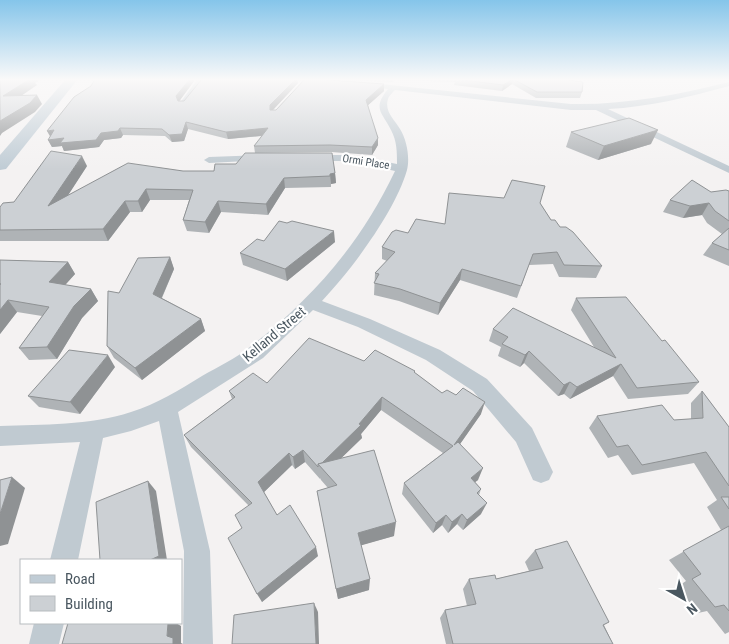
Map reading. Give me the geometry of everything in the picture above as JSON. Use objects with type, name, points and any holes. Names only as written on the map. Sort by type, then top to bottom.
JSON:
[{"type":"street","points":[[0,165],[47,109]]},
{"type":"street","name":"Kelland Street","points":[[0,436],[94,430],[131,422],[167,408],[256,353],[311,303],[359,247],[386,204],[402,169],[402,148],[396,130],[384,113],[384,109]]},
{"type":"street","points":[[600,109],[729,170]]},
{"type":"street","points":[[209,160],[279,158]]},
{"type":"street","name":"Ormi Place","points":[[297,158],[351,158],[402,169]]},
{"type":"street","points":[[311,303],[364,323],[424,351],[480,385],[524,435],[541,472]]},
{"type":"street","points":[[167,408],[198,551],[198,644]]},
{"type":"street","points":[[64,559],[94,430]]},
{"type":"street","points":[[44,644],[49,624]]},
{"type":"building","points":[[0,109],[20,109],[0,121]]},
{"type":"building","points":[[64,109],[369,109],[378,138],[372,147],[330,145],[254,146],[268,128],[226,132],[186,122],[182,134],[169,135],[162,129],[120,128],[118,131],[101,133],[96,140],[60,143],[64,138],[48,140],[54,130],[47,131]]},
{"type":"building","points":[[629,118],[658,130],[604,146],[571,132]]},
{"type":"building","points":[[51,151],[82,156],[48,206],[128,163],[183,171],[214,171],[215,164],[236,164],[245,153],[332,153],[335,173],[330,174],[330,176],[284,178],[266,204],[218,201],[205,222],[183,220],[193,190],[146,189],[138,201],[125,201],[103,229],[0,230],[0,207],[3,203],[14,202]]},
{"type":"building","points":[[512,180],[545,186],[540,203],[551,220],[555,220],[560,227],[566,227],[573,232],[602,266],[564,265],[557,252],[533,254],[521,286],[462,269],[440,303],[400,289],[374,283],[379,274],[375,273],[395,252],[382,247],[392,232],[396,230],[408,233],[416,219],[445,224],[449,193],[504,198]]},
{"type":"building","points":[[692,180],[711,192],[729,191],[729,221],[715,211],[709,203],[690,206],[670,200]]},
{"type":"building","points":[[279,221],[287,223],[292,221],[334,231],[285,269],[240,253],[257,239],[264,241]]},
{"type":"building","points":[[729,228],[729,250],[712,243]]},
{"type":"building","points":[[170,257],[153,294],[201,319],[135,368],[107,346],[108,291],[119,293],[138,258]]},
{"type":"building","points":[[0,260],[68,262],[49,282],[91,289],[74,306],[47,347],[19,348],[49,307],[8,300],[0,310]]},
{"type":"building","points":[[626,297],[662,341],[665,340],[699,382],[637,388],[621,364],[577,387],[570,382],[564,385],[529,351],[525,355],[502,344],[508,337],[493,329],[513,308],[616,358],[576,298]]},
{"type":"building","points":[[309,338],[364,361],[375,350],[415,371],[442,393],[447,390],[456,395],[463,388],[485,402],[454,445],[458,442],[483,468],[471,478],[481,489],[477,493],[487,503],[467,520],[462,514],[452,522],[446,515],[436,523],[404,483],[453,446],[382,397],[359,424],[361,425],[322,463],[318,464],[318,467],[303,450],[293,457],[289,453],[258,482],[277,515],[290,505],[316,547],[257,594],[228,538],[242,528],[235,515],[252,503],[184,435],[235,397],[229,391],[253,373],[267,383]]},
{"type":"building","points":[[69,350],[108,355],[70,402],[28,396]]},
{"type":"building","points":[[702,391],[729,427],[729,486],[706,452],[642,465],[628,445],[617,447],[597,416],[662,405],[674,420],[703,418]]},
{"type":"building","points":[[374,450],[396,522],[358,533],[370,579],[336,589],[317,491],[337,485],[318,464]]},
{"type":"building","points":[[12,477],[0,514],[0,480]]},
{"type":"building","points":[[148,481],[159,556],[152,559],[100,559],[96,502]]},
{"type":"building","points":[[721,497],[729,497],[729,509]]},
{"type":"building","points":[[729,526],[729,611],[724,605],[715,607],[692,579],[701,574],[683,551]]},
{"type":"building","points":[[567,541],[609,622],[603,625],[613,644],[453,644],[445,610],[476,604],[469,579],[495,575],[496,579],[543,568],[535,550]]},
{"type":"building","points":[[314,603],[316,644],[232,644],[234,615]]},
{"type":"building","points":[[68,624],[168,624],[167,636],[173,638],[173,644],[62,644]]}]
